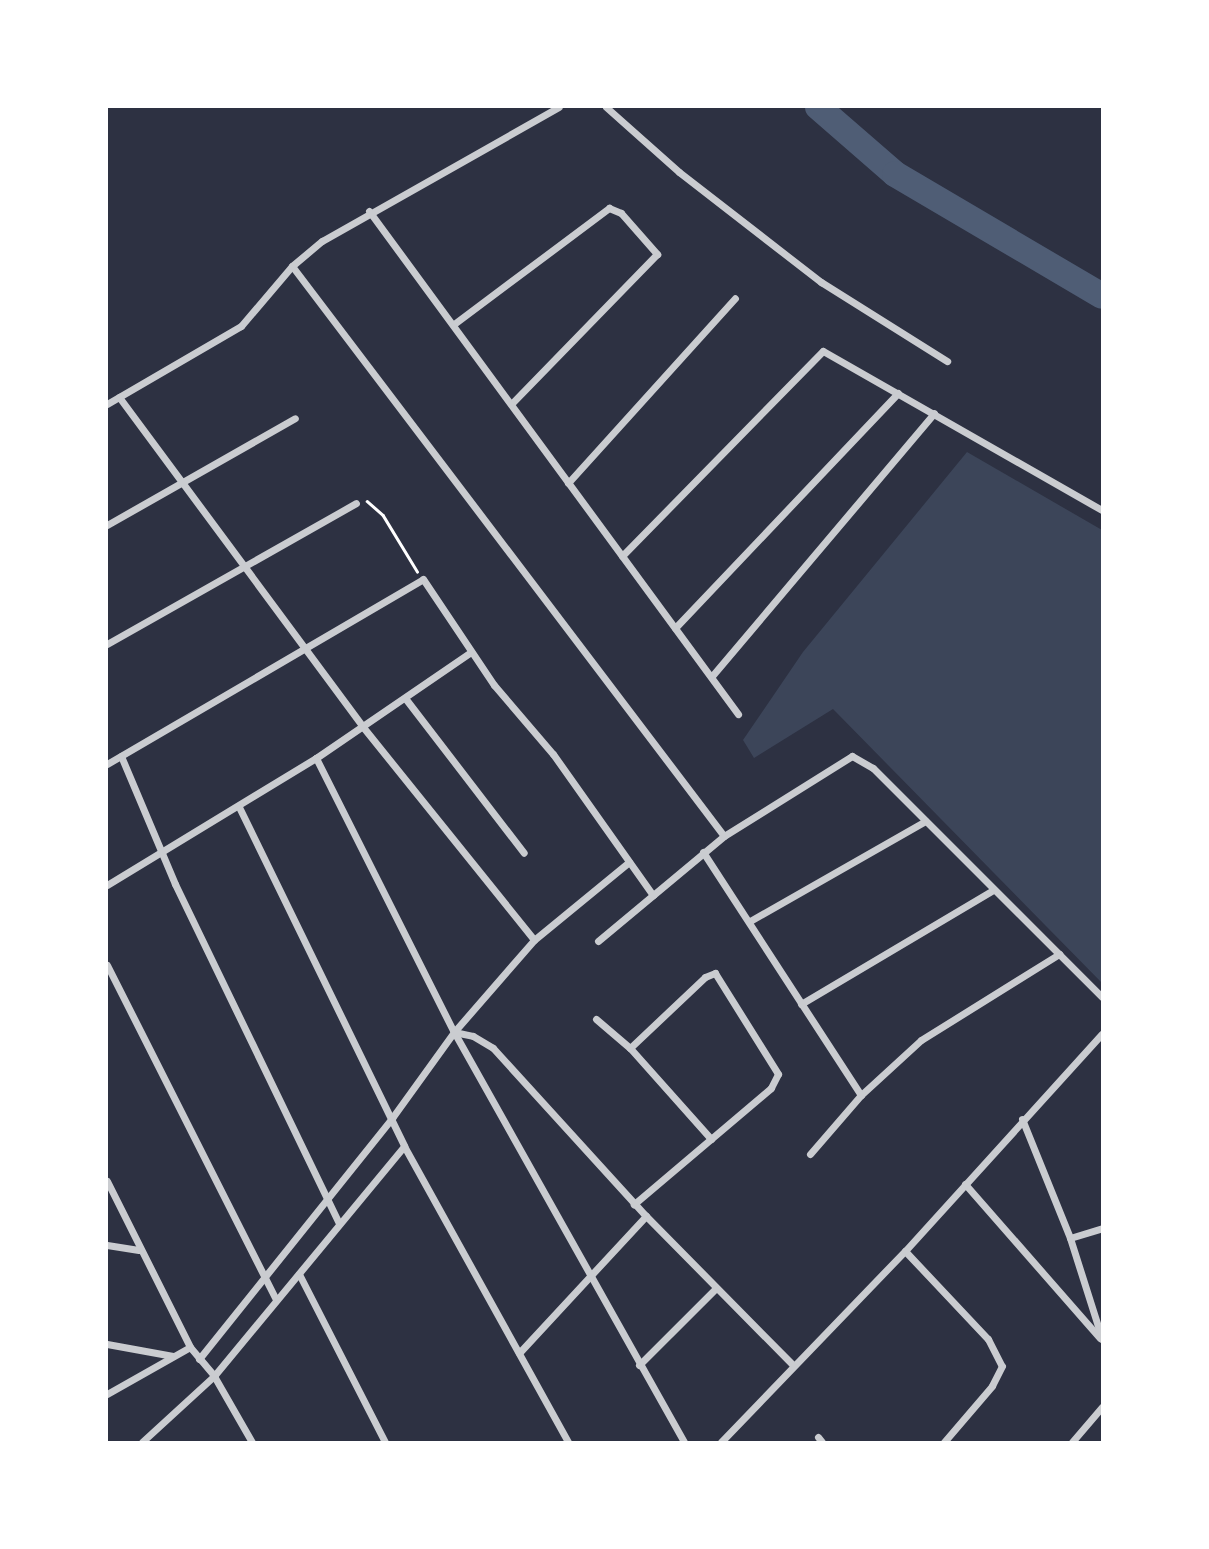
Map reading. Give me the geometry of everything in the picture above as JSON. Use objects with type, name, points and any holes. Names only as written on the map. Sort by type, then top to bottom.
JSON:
[{"type":"street","points":[[107,404],[241,326],[292,265],[369,211],[559,107]]},
{"type":"street","points":[[606,107],[678,172],[821,282],[947,361]]},
{"type":"street","points":[[454,324],[609,208],[621,213],[657,254],[511,404]]},
{"type":"street","points":[[369,211],[738,714]]},
{"type":"street","points":[[292,265],[724,836]]},
{"type":"street","points":[[568,483],[735,298]]},
{"type":"street","points":[[622,556],[823,351],[1102,510]]},
{"type":"street","points":[[675,628],[898,393]]},
{"type":"street","points":[[119,397],[306,646],[363,727],[534,940]]},
{"type":"street","points":[[712,676],[934,414]]},
{"type":"street","points":[[107,525],[295,418]]},
{"type":"street","points":[[107,644],[356,503]]},
{"type":"street","points":[[107,764],[423,579],[471,652],[553,754],[653,895]]},
{"type":"street","points":[[107,884],[239,807],[316,758],[471,652]]},
{"type":"street","points":[[405,698],[524,853]]},
{"type":"street","points":[[121,756],[162,851],[339,1224]]},
{"type":"street","points":[[598,941],[724,836],[840,760],[852,756],[873,768],[1102,996]]},
{"type":"street","points":[[316,758],[454,1031],[591,1281],[684,1442]]},
{"type":"street","points":[[239,807],[404,1146],[568,1442]]},
{"type":"street","points":[[750,921],[925,821]]},
{"type":"street","points":[[703,852],[861,1095]]},
{"type":"street","points":[[199,1359],[325,1197],[391,1118],[454,1031],[534,940],[629,862]]},
{"type":"street","points":[[801,1004],[993,890]]},
{"type":"street","points":[[810,1154],[861,1095],[921,1040],[1059,954]]},
{"type":"street","points":[[107,965],[262,1277],[276,1300]]},
{"type":"street","points":[[630,1048],[705,977],[715,973],[720,977],[778,1074],[771,1088],[635,1204]]},
{"type":"street","points":[[596,1019],[630,1048],[711,1139]]},
{"type":"street","points":[[454,1031],[473,1035],[493,1048],[646,1216],[793,1366]]},
{"type":"street","points":[[721,1442],[905,1251],[1102,1034]]},
{"type":"street","points":[[1022,1119],[1070,1238],[1102,1340]]},
{"type":"street","points":[[142,1442],[214,1376],[404,1146]]},
{"type":"street","points":[[107,1181],[139,1250],[190,1347],[214,1376],[252,1442]]},
{"type":"street","points":[[965,1184],[1102,1340]]},
{"type":"street","points":[[519,1353],[591,1281],[646,1216]]},
{"type":"street","points":[[1070,1238],[1102,1228]]},
{"type":"street","points":[[107,1245],[139,1250]]},
{"type":"street","points":[[905,1251],[988,1339],[1002,1366],[992,1386],[944,1442]]},
{"type":"street","points":[[299,1274],[385,1442]]},
{"type":"street","points":[[639,1365],[716,1288]]},
{"type":"street","points":[[107,1344],[173,1356]]},
{"type":"street","points":[[107,1394],[190,1347]]},
{"type":"street","points":[[1072,1442],[1102,1407]]},
{"type":"street","points":[[152,1434],[157,1442]]},
{"type":"path","points":[[356,503],[364,500],[378,508],[423,579]]},
{"type":"shaded area","points":[[967,452],[1102,530],[1102,983],[833,709],[754,758],[743,740],[803,652]]},
{"type":"waterway","points":[[818,107],[895,174],[1102,296]]}]
